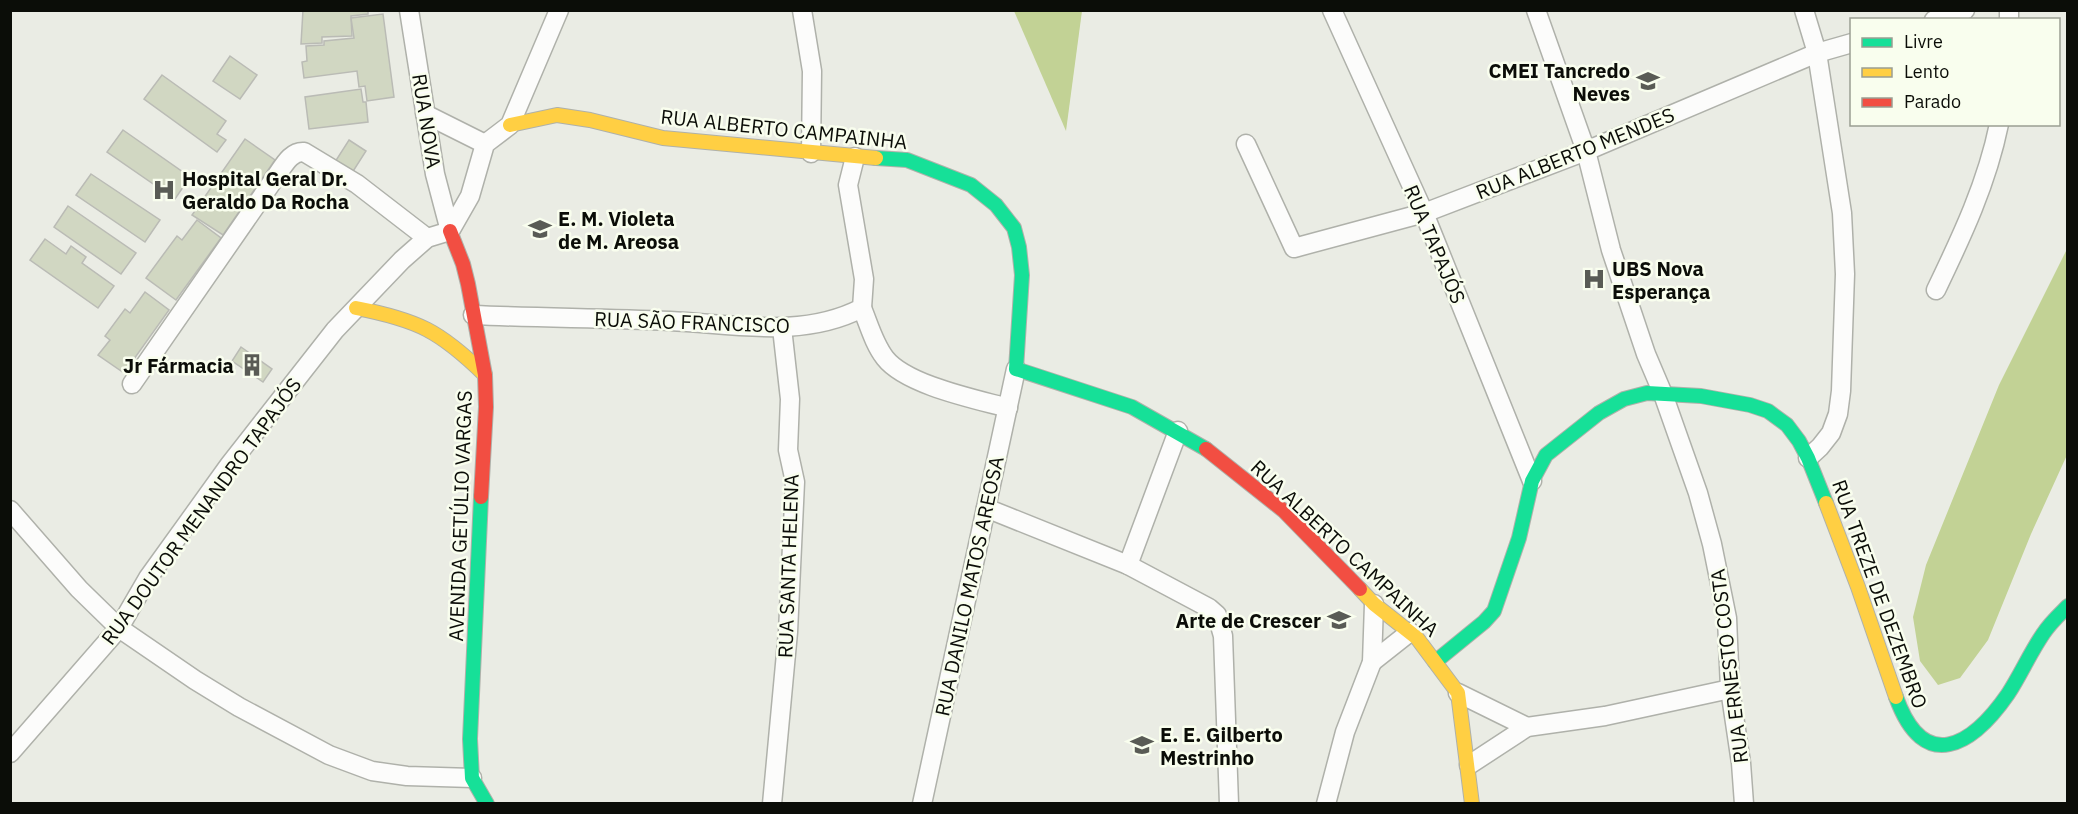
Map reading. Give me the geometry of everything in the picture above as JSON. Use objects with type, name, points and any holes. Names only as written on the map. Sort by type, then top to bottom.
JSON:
[{"type":"street","name":"RUA NOVA","points":[[409,10],[435,174],[450,231]]},
{"type":"street","points":[[450,231],[470,196],[486,144],[510,125],[559,10]]},
{"type":"street","points":[[802,10],[812,71],[811,153]]},
{"type":"street","name":"RUA TAPAJÓS","points":[[1332,10],[1424,213],[1532,481]]},
{"type":"street","name":"RUA ERNESTO COSTA","points":[[1536,10],[1586,151],[1611,250],[1646,354],[1663,394],[1698,493],[1712,544],[1726,618],[1730,689],[1741,763],[1744,804]]},
{"type":"street","points":[[1804,10],[1817,53],[1842,213],[1845,274],[1841,391],[1838,414],[1831,433],[1808,458]]},
{"type":"street","points":[[1940,18],[1965,10]]},
{"type":"street","name":"RUA ALBERTO MENDES","points":[[1246,144],[1294,248],[1424,213],[1586,151],[1817,53],[1850,43]]},
{"type":"street","points":[[426,114],[486,144]]},
{"type":"street","name":"RUA ALBERTO CAMPAINHA","points":[[510,125],[557,116],[590,120],[663,138],[907,160],[971,185],[996,205],[1014,228],[1019,247],[1022,275],[1016,369],[1132,407],[1178,431],[1234,470],[1284,512],[1374,604],[1410,632],[1458,693],[1469,765],[1472,804]]},
{"type":"street","points":[[1936,290],[1962,237],[1985,181],[1999,126]]},
{"type":"street","points":[[132,384],[277,174],[288,159],[297,153],[304,152],[357,184],[427,238]]},
{"type":"street","points":[[855,157],[848,185],[863,271],[862,308],[878,348],[891,365],[898,370],[931,385],[1008,408]]},
{"type":"street","name":"RUA DOUTOR MENANDRO TAPAJÓS","points":[[10,753],[119,628],[148,578],[230,464],[335,330],[427,238],[450,231]]},
{"type":"street","name":"AVENIDA GETÚLIO VARGAS","points":[[450,231],[463,264],[485,375],[486,407],[470,739],[472,778],[487,804]]},
{"type":"street","points":[[356,308],[421,323],[445,337],[485,375]]},
{"type":"street","name":"RUA SÃO FRANCISCO","points":[[473,315],[670,321],[782,328],[834,321],[862,308]]},
{"type":"street","name":"RUA SANTA HELENA","points":[[772,804],[788,632],[795,482],[788,450],[790,399],[782,328]]},
{"type":"street","name":"RUA DANILO MATOS AREOSA","points":[[921,804],[1016,369]]},
{"type":"street","name":"RUA TREZE DE DEZEMBRO","points":[[1435,662],[1494,611],[1519,538],[1532,481],[1546,455],[1599,413],[1624,399],[1647,393],[1722,399],[1768,411],[1787,424],[1808,458],[1858,587],[1903,716],[1911,729],[1929,744],[1938,747],[1952,745],[1965,738],[2000,704],[2051,623],[2067,606]]},
{"type":"street","points":[[1128,565],[1178,431]]},
{"type":"street","points":[[986,508],[1128,565],[1209,608],[1216,615],[1223,636],[1229,804]]},
{"type":"street","points":[[10,510],[79,589],[119,628],[238,707],[350,763],[372,771],[407,776],[472,778]]},
{"type":"street","points":[[1326,804],[1346,732],[1372,663],[1374,604]]},
{"type":"street","points":[[1372,663],[1410,632]]},
{"type":"street","points":[[1469,765],[1527,727],[1605,716],[1730,689]]},
{"type":"street","points":[[1458,693],[1527,727]]},
{"type":"shaded area","points":[[1014,11],[1082,11],[1066,131]]},
{"type":"shaded area","points":[[2067,249],[2067,455],[2031,534],[1988,640],[1960,678],[1938,685],[1920,661],[1913,617],[1926,565],[1999,385]]},
{"type":"building","points":[[303,10],[368,10],[368,14],[351,16],[352,36],[322,37],[322,43],[301,44]]},
{"type":"building","points":[[383,14],[394,97],[367,101],[365,86],[359,87],[357,71],[304,78],[302,62],[307,61],[306,46],[324,45],[324,41],[354,38],[351,18]]},
{"type":"building","points":[[230,56],[257,75],[240,99],[213,81]]},
{"type":"building","points":[[162,75],[226,121],[217,134],[226,140],[217,152],[144,99]]},
{"type":"building","points":[[361,89],[363,102],[366,102],[368,122],[309,129],[305,97]]},
{"type":"building","points":[[123,130],[190,177],[175,199],[107,152]]},
{"type":"building","points":[[245,139],[275,160],[223,235],[192,215]]},
{"type":"building","points":[[349,140],[366,151],[343,187],[326,176]]},
{"type":"building","points":[[91,174],[160,220],[145,242],[76,195]]},
{"type":"building","points":[[68,206],[136,253],[121,274],[54,227]]},
{"type":"building","points":[[197,220],[221,238],[176,300],[146,278],[177,236],[182,240]]},
{"type":"building","points":[[45,239],[66,254],[71,246],[86,257],[82,263],[114,286],[98,308],[30,260]]},
{"type":"building","points":[[145,292],[169,310],[124,373],[98,355],[110,340],[105,336],[125,309],[130,313]]},
{"type":"building","name":"Jr Fármacia","points":[[241,347],[272,369],[263,382],[232,361]]},
{"type":"traffic: fast","points":[[876,158],[907,160],[971,185],[996,205],[1014,228],[1022,275],[1016,369],[1132,407],[1206,449]]},
{"type":"traffic: fast","points":[[1435,662],[1494,611],[1519,538],[1532,481],[1546,455],[1599,413],[1624,399],[1647,393],[1701,396],[1750,405],[1768,411],[1787,425],[1799,441],[1826,503]]},
{"type":"traffic: fast","points":[[481,497],[470,739],[472,778],[487,804]]},
{"type":"traffic: fast","points":[[1896,697],[1907,721],[1920,737],[1934,744],[1949,744],[1964,738],[1994,712],[2008,694],[2046,630],[2068,606]]},
{"type":"traffic: slow","points":[[510,125],[557,115],[590,120],[663,138],[876,158]]},
{"type":"traffic: slow","points":[[356,308],[396,317],[427,330],[455,348],[485,375]]},
{"type":"traffic: slow","points":[[1826,503],[1896,697]]},
{"type":"traffic: slow","points":[[1360,589],[1374,604],[1417,638],[1458,693],[1472,804]]},
{"type":"traffic: jam","points":[[450,231],[468,284],[485,375],[486,407],[481,497]]},
{"type":"traffic: jam","points":[[1206,449],[1284,511],[1360,589]]},
{"type":"place","name":"CMEI Tancredo Neves","points":[[1648,81]]},
{"type":"place","name":"Hospital Geral Dr. Geraldo Da Rocha","points":[[164,190]]},
{"type":"place","name":"E. M. Violeta de M. Areosa","points":[[540,229]]},
{"type":"place","name":"UBS Nova Esperança","points":[[1594,279]]},
{"type":"place","name":"Jr Fármacia","points":[[252,365]]},
{"type":"place","name":"Arte de Crescer","points":[[1339,620]]},
{"type":"place","name":"E. E. Gilberto Mestrinho","points":[[1142,745]]}]
